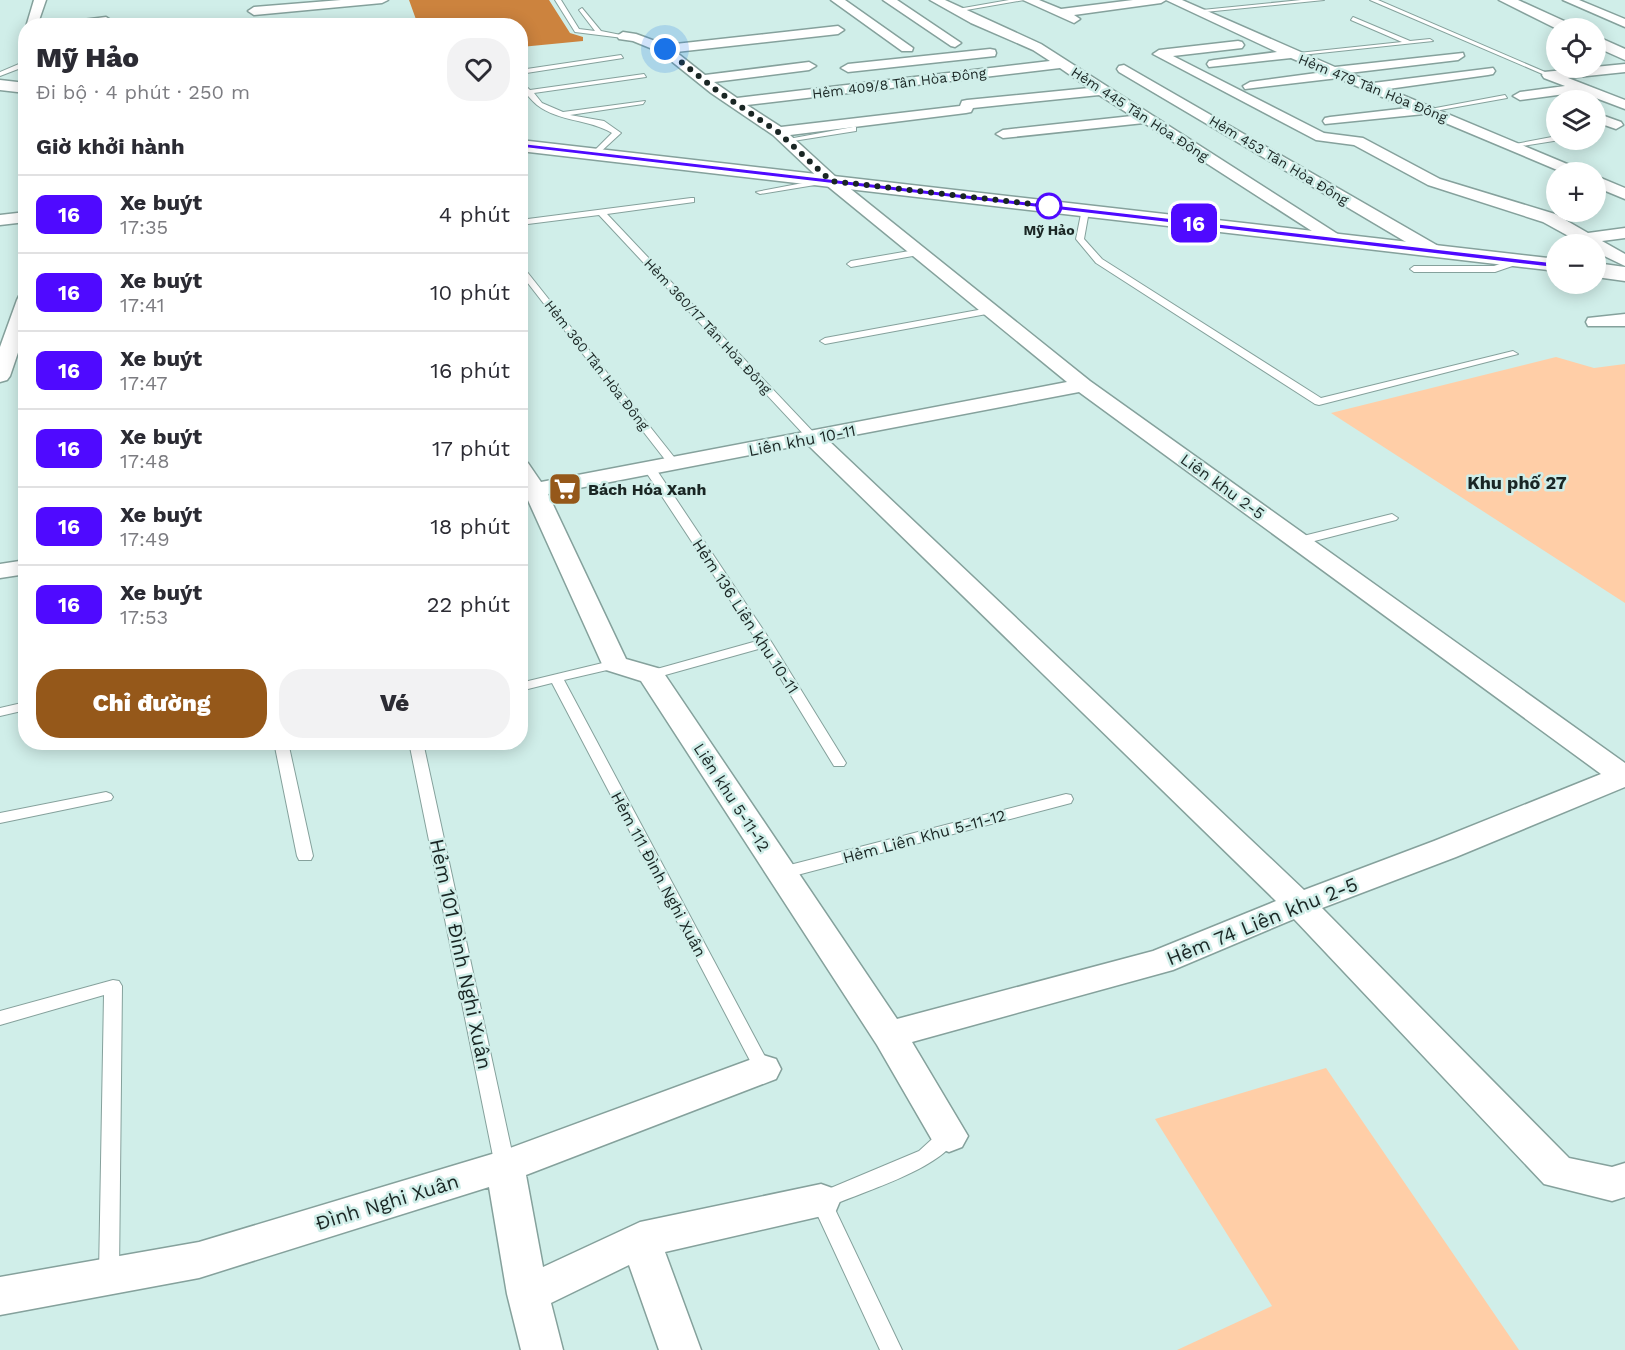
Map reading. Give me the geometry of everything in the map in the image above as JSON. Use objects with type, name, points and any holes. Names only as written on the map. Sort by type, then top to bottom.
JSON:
[{"type":"street","points":[[34,18],[40,0]]},
{"type":"street","points":[[255,5],[381,0]]},
{"type":"street","points":[[837,0],[907,48]]},
{"type":"street","points":[[889,0],[955,43]]},
{"type":"street","name":"Hẻm 445 Tân Hòa Đông","points":[[936,0],[1039,48],[1338,240]]},
{"type":"street","points":[[1029,0],[1091,26]]},
{"type":"street","points":[[1059,13],[1161,0]]},
{"type":"street","name":"Hẻm 479 Tân Hòa Đông","points":[[1172,0],[1292,54],[1549,162]]},
{"type":"street","points":[[1506,0],[1546,18]]},
{"type":"street","points":[[1569,0],[1625,22]]},
{"type":"street","points":[[623,36],[636,38],[665,49],[838,30]]},
{"type":"street","points":[[1238,45],[1154,54],[1321,137],[1358,141],[1434,182],[1549,218],[1579,234]]},
{"type":"street","points":[[1606,46],[1625,55]]},
{"type":"street","points":[[848,68],[1039,48]]},
{"type":"street","name":"Liên khu 2-5","points":[[665,49],[716,90],[782,136],[829,181],[921,252],[989,311],[1083,385],[1625,777]]},
{"type":"street","points":[[1214,64],[1292,54]]},
{"type":"street","points":[[1250,86],[1458,56]]},
{"type":"street","points":[[683,63],[706,61]]},
{"type":"street","name":"Hẻm 453 Tân Hòa Đông","points":[[1124,61],[1434,251]]},
{"type":"street","name":"Hẻm 409/8 Tân Hòa Đông","points":[[736,102],[1062,63]]},
{"type":"street","points":[[703,79],[809,66]]},
{"type":"street","points":[[1606,70],[1625,68]]},
{"type":"street","points":[[1372,87],[1488,71]]},
{"type":"street","points":[[1557,78],[1625,105]]},
{"type":"street","points":[[0,85],[18,87]]},
{"type":"street","points":[[1520,96],[1582,88]]},
{"type":"street","points":[[782,136],[966,109],[967,104],[1102,90]]},
{"type":"street","points":[[1540,94],[1546,96]]},
{"type":"street","points":[[1330,121],[1429,110]]},
{"type":"street","points":[[1003,134],[1145,118]]},
{"type":"street","points":[[1606,121],[1616,125]]},
{"type":"street","points":[[528,146],[1546,265]]},
{"type":"street","points":[[1606,185],[1625,194]]},
{"type":"street","points":[[0,220],[18,218]]},
{"type":"street","points":[[1606,236],[1625,233]]},
{"type":"street","points":[[1606,250],[1625,261]]},
{"type":"street","points":[[1606,271],[1625,273]]},
{"type":"street","points":[[1595,322],[1625,320]]},
{"type":"street","points":[[0,376],[18,323]]},
{"type":"street","name":"Liên khu 10-11","points":[[528,484],[650,469],[1083,385]]},
{"type":"street","points":[[813,438],[1299,904],[1558,1172],[1621,1188]]},
{"type":"street","points":[[528,490],[615,664],[651,675]]},
{"type":"street","points":[[0,571],[18,568]]},
{"type":"street","name":"Liên khu 5-11-12","points":[[651,675],[888,1035],[949,1136]]},
{"type":"street","name":"Hẻm 74 Liên khu 2-5","points":[[888,1035],[1161,961],[1299,904],[1625,777]]},
{"type":"street","name":"Đình Nghi Xuân","points":[[0,1296],[199,1260],[506,1166],[763,1070]]},
{"type":"street","points":[[506,1166],[528,1294],[542,1350]]},
{"type":"street","points":[[528,1294],[640,1240],[821,1201]]},
{"type":"street","points":[[640,1240],[680,1350]]},
{"type":"lane","points":[[558,0],[577,31],[623,36]]},
{"type":"lane","points":[[956,10],[1021,0]]},
{"type":"lane","points":[[1195,11],[1321,0]]},
{"type":"lane","points":[[1373,0],[1546,74]]},
{"type":"lane","points":[[582,10],[602,34]]},
{"type":"lane","points":[[1353,19],[1410,43]]},
{"type":"lane","points":[[1292,54],[1430,41]]},
{"type":"lane","points":[[528,71],[621,57]]},
{"type":"lane","points":[[0,74],[18,66]]},
{"type":"lane","points":[[529,92],[644,76]]},
{"type":"lane","points":[[529,92],[540,104],[561,113],[601,123],[616,134],[596,154]]},
{"type":"lane","points":[[1429,110],[1505,97]]},
{"type":"lane","points":[[561,113],[643,102]]},
{"type":"lane","points":[[782,136],[854,129]]},
{"type":"lane","points":[[1509,146],[1546,140]]},
{"type":"lane","points":[[760,192],[829,181]]},
{"type":"lane","points":[[528,222],[691,200]]},
{"type":"lane","points":[[1085,211],[1080,240],[1099,261],[1319,402],[1513,354]]},
{"type":"lane","name":"Hẻm 360/17 Tân Hòa Đông","points":[[602,213],[813,438]]},
{"type":"lane","points":[[851,264],[921,252]]},
{"type":"lane","points":[[1414,269],[1495,269],[1518,261]]},
{"type":"lane","name":"Hẻm 360 Tân Hòa Đông","points":[[528,276],[674,464]]},
{"type":"lane","points":[[825,341],[989,311]]},
{"type":"lane","name":"Hẻm 136 Liên khu 10-11","points":[[650,469],[765,643],[839,763]]},
{"type":"lane","points":[[1299,541],[1392,518]]},
{"type":"lane","points":[[651,675],[765,643]]},
{"type":"lane","points":[[528,685],[615,664]]},
{"type":"lane","name":"Hẻm 111 Đình Nghi Xuân","points":[[556,678],[763,1070]]},
{"type":"lane","points":[[0,712],[18,708]]},
{"type":"lane","points":[[283,750],[305,856]]},
{"type":"lane","name":"Hẻm 101 Đình Nghi Xuân","points":[[418,750],[506,1166]]},
{"type":"lane","points":[[0,818],[106,797]]},
{"type":"lane","name":"Hẻm Liên Khu 5-11-12","points":[[782,873],[1066,799]]},
{"type":"lane","points":[[0,1018],[113,987],[109,1276]]},
{"type":"lane","points":[[891,1350],[821,1201],[926,1158],[949,1136]]},
{"type":"shaded area","points":[[409,0],[549,0],[570,33],[583,37],[583,41],[528,46],[528,18],[415,18]]},
{"type":"shaded area","points":[[1556,357],[1594,368],[1625,364],[1625,603],[1331,413]]},
{"type":"shaded area","points":[[1326,1068],[1519,1350],[1177,1350],[1272,1306],[1155,1119]]},
{"type":"bus line","name":"16","points":[[528,146],[1546,264]]},
{"type":"place","name":"Mỹ Hảo","points":[[1049,206]]},
{"type":"place","name":"Bách Hóa Xanh","points":[[565,489]]},
{"type":"district","name":"Khu phố 27","points":[[1517,483]]},
{"type":"route","points":[[665,49],[716,90],[778,132],[831,181],[1049,206]]}]
